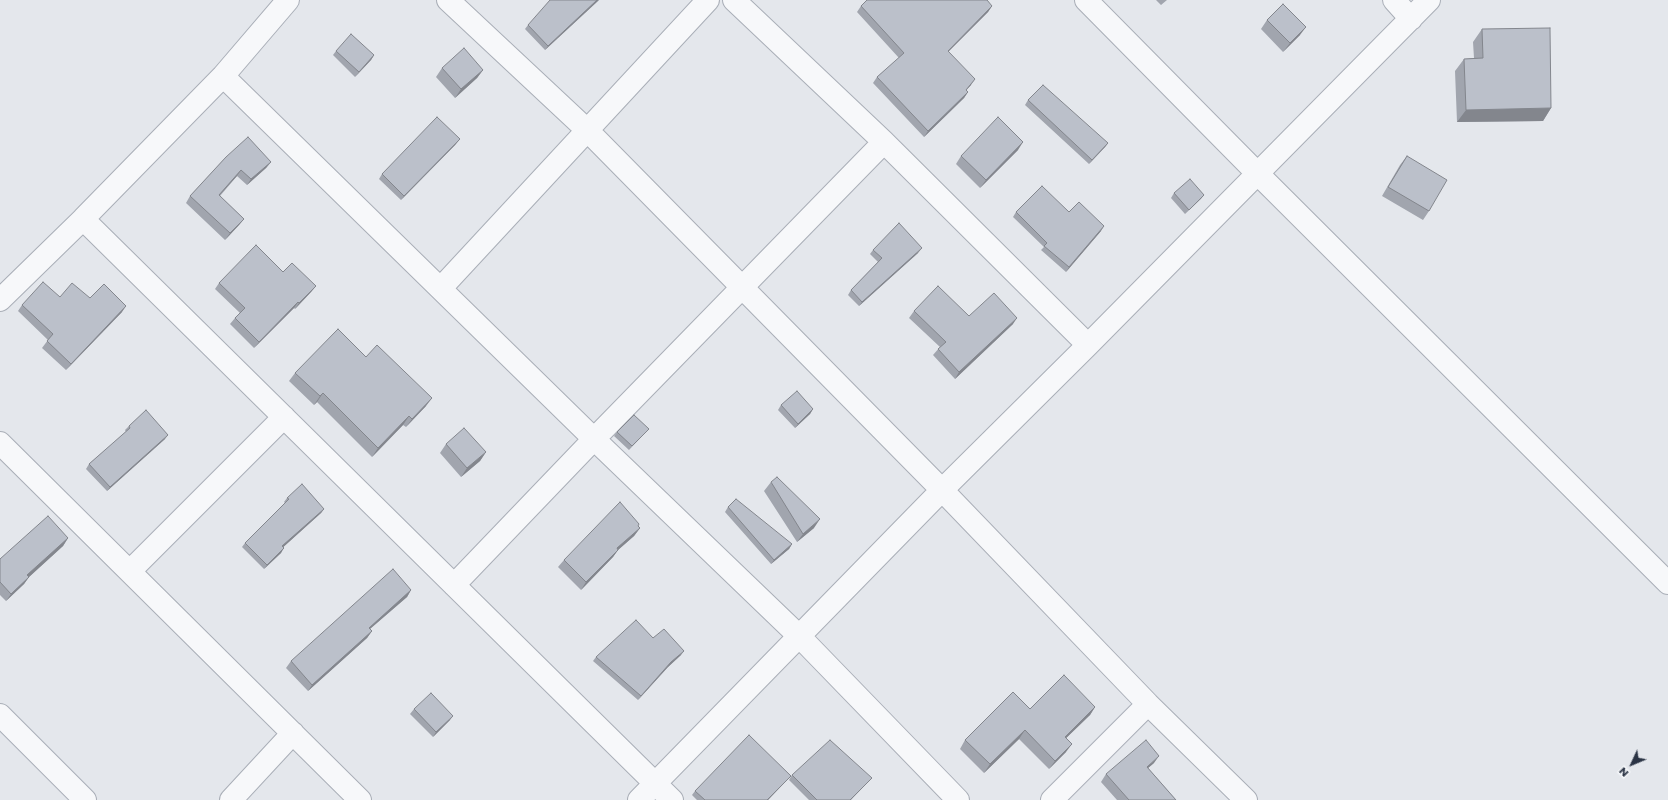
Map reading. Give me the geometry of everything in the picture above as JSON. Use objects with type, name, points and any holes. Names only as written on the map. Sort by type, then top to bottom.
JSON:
[{"type":"street","points":[[0,300],[83,219],[223,76],[288,0]]},
{"type":"street","points":[[448,0],[587,130],[942,490],[1148,704],[1246,800]]},
{"type":"street","points":[[441,288],[708,0]]},
{"type":"street","points":[[734,0],[884,142],[1088,345]]},
{"type":"street","points":[[1086,0],[1258,174],[1668,583]]},
{"type":"street","points":[[1394,0],[1411,19]]},
{"type":"street","points":[[640,800],[942,490],[1258,174],[1429,0]]},
{"type":"street","points":[[223,76],[594,439],[800,637],[958,800]]},
{"type":"street","points":[[454,585],[594,439],[884,142]]},
{"type":"street","points":[[83,219],[672,800]]},
{"type":"street","points":[[130,571],[284,418]]},
{"type":"street","points":[[0,443],[360,800]]},
{"type":"street","points":[[1052,800],[1148,704]]},
{"type":"street","points":[[0,715],[85,800]]},
{"type":"street","points":[[231,800],[293,733]]},
{"type":"building","points":[[550,0],[597,0],[548,46],[528,25]]},
{"type":"building","points":[[867,0],[987,0],[992,6],[948,51],[975,79],[966,90],[968,92],[928,131],[877,77],[904,53],[861,6]]},
{"type":"building","points":[[1283,4],[1306,27],[1290,43],[1267,20]]},
{"type":"building","points":[[1550,28],[1551,108],[1466,110],[1464,59],[1483,58],[1482,29]]},
{"type":"building","points":[[351,34],[374,55],[359,72],[336,51]]},
{"type":"building","points":[[464,48],[483,70],[461,89],[442,68]]},
{"type":"building","points":[[1043,85],[1108,143],[1092,160],[1028,100]]},
{"type":"building","points":[[437,117],[460,139],[404,196],[382,174]]},
{"type":"building","points":[[998,117],[1023,142],[986,180],[961,156]]},
{"type":"building","points":[[248,137],[271,162],[251,179],[241,170],[219,195],[244,219],[230,233],[190,196],[226,157]]},
{"type":"building","points":[[1407,156],[1447,180],[1429,211],[1388,187]]},
{"type":"building","points":[[1190,179],[1204,195],[1189,210],[1174,193]]},
{"type":"building","points":[[1042,186],[1069,212],[1079,202],[1104,226],[1069,267],[1044,246],[1047,243],[1016,212]]},
{"type":"building","points":[[899,223],[922,248],[862,302],[851,290],[882,258],[873,250]]},
{"type":"building","points":[[256,245],[283,272],[292,263],[316,286],[299,303],[298,302],[259,342],[235,318],[245,308],[219,283]]},
{"type":"building","points":[[43,282],[60,297],[72,283],[90,298],[104,284],[126,306],[71,364],[47,341],[53,334],[22,305]]},
{"type":"building","points":[[938,286],[969,316],[994,293],[1017,318],[959,372],[938,349],[946,342],[914,311]]},
{"type":"building","points":[[338,329],[366,357],[377,345],[432,398],[412,419],[409,416],[378,448],[323,393],[320,396],[295,373]]},
{"type":"building","points":[[797,391],[813,409],[798,424],[781,405]]},
{"type":"building","points":[[146,410],[168,435],[110,487],[89,464],[130,428],[129,426]]},
{"type":"building","points":[[634,415],[649,429],[632,446],[617,432]]},
{"type":"building","points":[[464,428],[486,452],[467,468],[446,444]]},
{"type":"building","points":[[777,477],[820,519],[803,534],[771,482]]},
{"type":"building","points":[[302,484],[324,509],[282,546],[284,548],[267,565],[245,543]]},
{"type":"building","points":[[736,499],[792,544],[774,560],[728,507]]},
{"type":"building","points":[[620,502],[639,524],[638,526],[640,528],[617,548],[618,550],[586,582],[564,560]]},
{"type":"building","points":[[48,516],[68,538],[27,575],[29,577],[11,594],[0,582],[0,559]]},
{"type":"building","points":[[393,569],[411,590],[369,628],[372,631],[312,685],[291,661]]},
{"type":"building","points":[[636,620],[653,638],[664,629],[684,651],[671,662],[641,696],[596,657]]},
{"type":"building","points":[[1064,675],[1095,707],[1065,737],[1072,744],[1055,761],[1025,730],[990,764],[965,740],[1013,692],[1030,709]]},
{"type":"building","points":[[431,693],[453,716],[436,732],[414,709]]},
{"type":"building","points":[[749,735],[791,776],[767,800],[705,800],[695,791]]},
{"type":"building","points":[[830,740],[872,778],[850,800],[817,800],[792,775]]},
{"type":"building","points":[[1146,740],[1159,756],[1147,767],[1176,800],[1129,800],[1106,774]]}]
